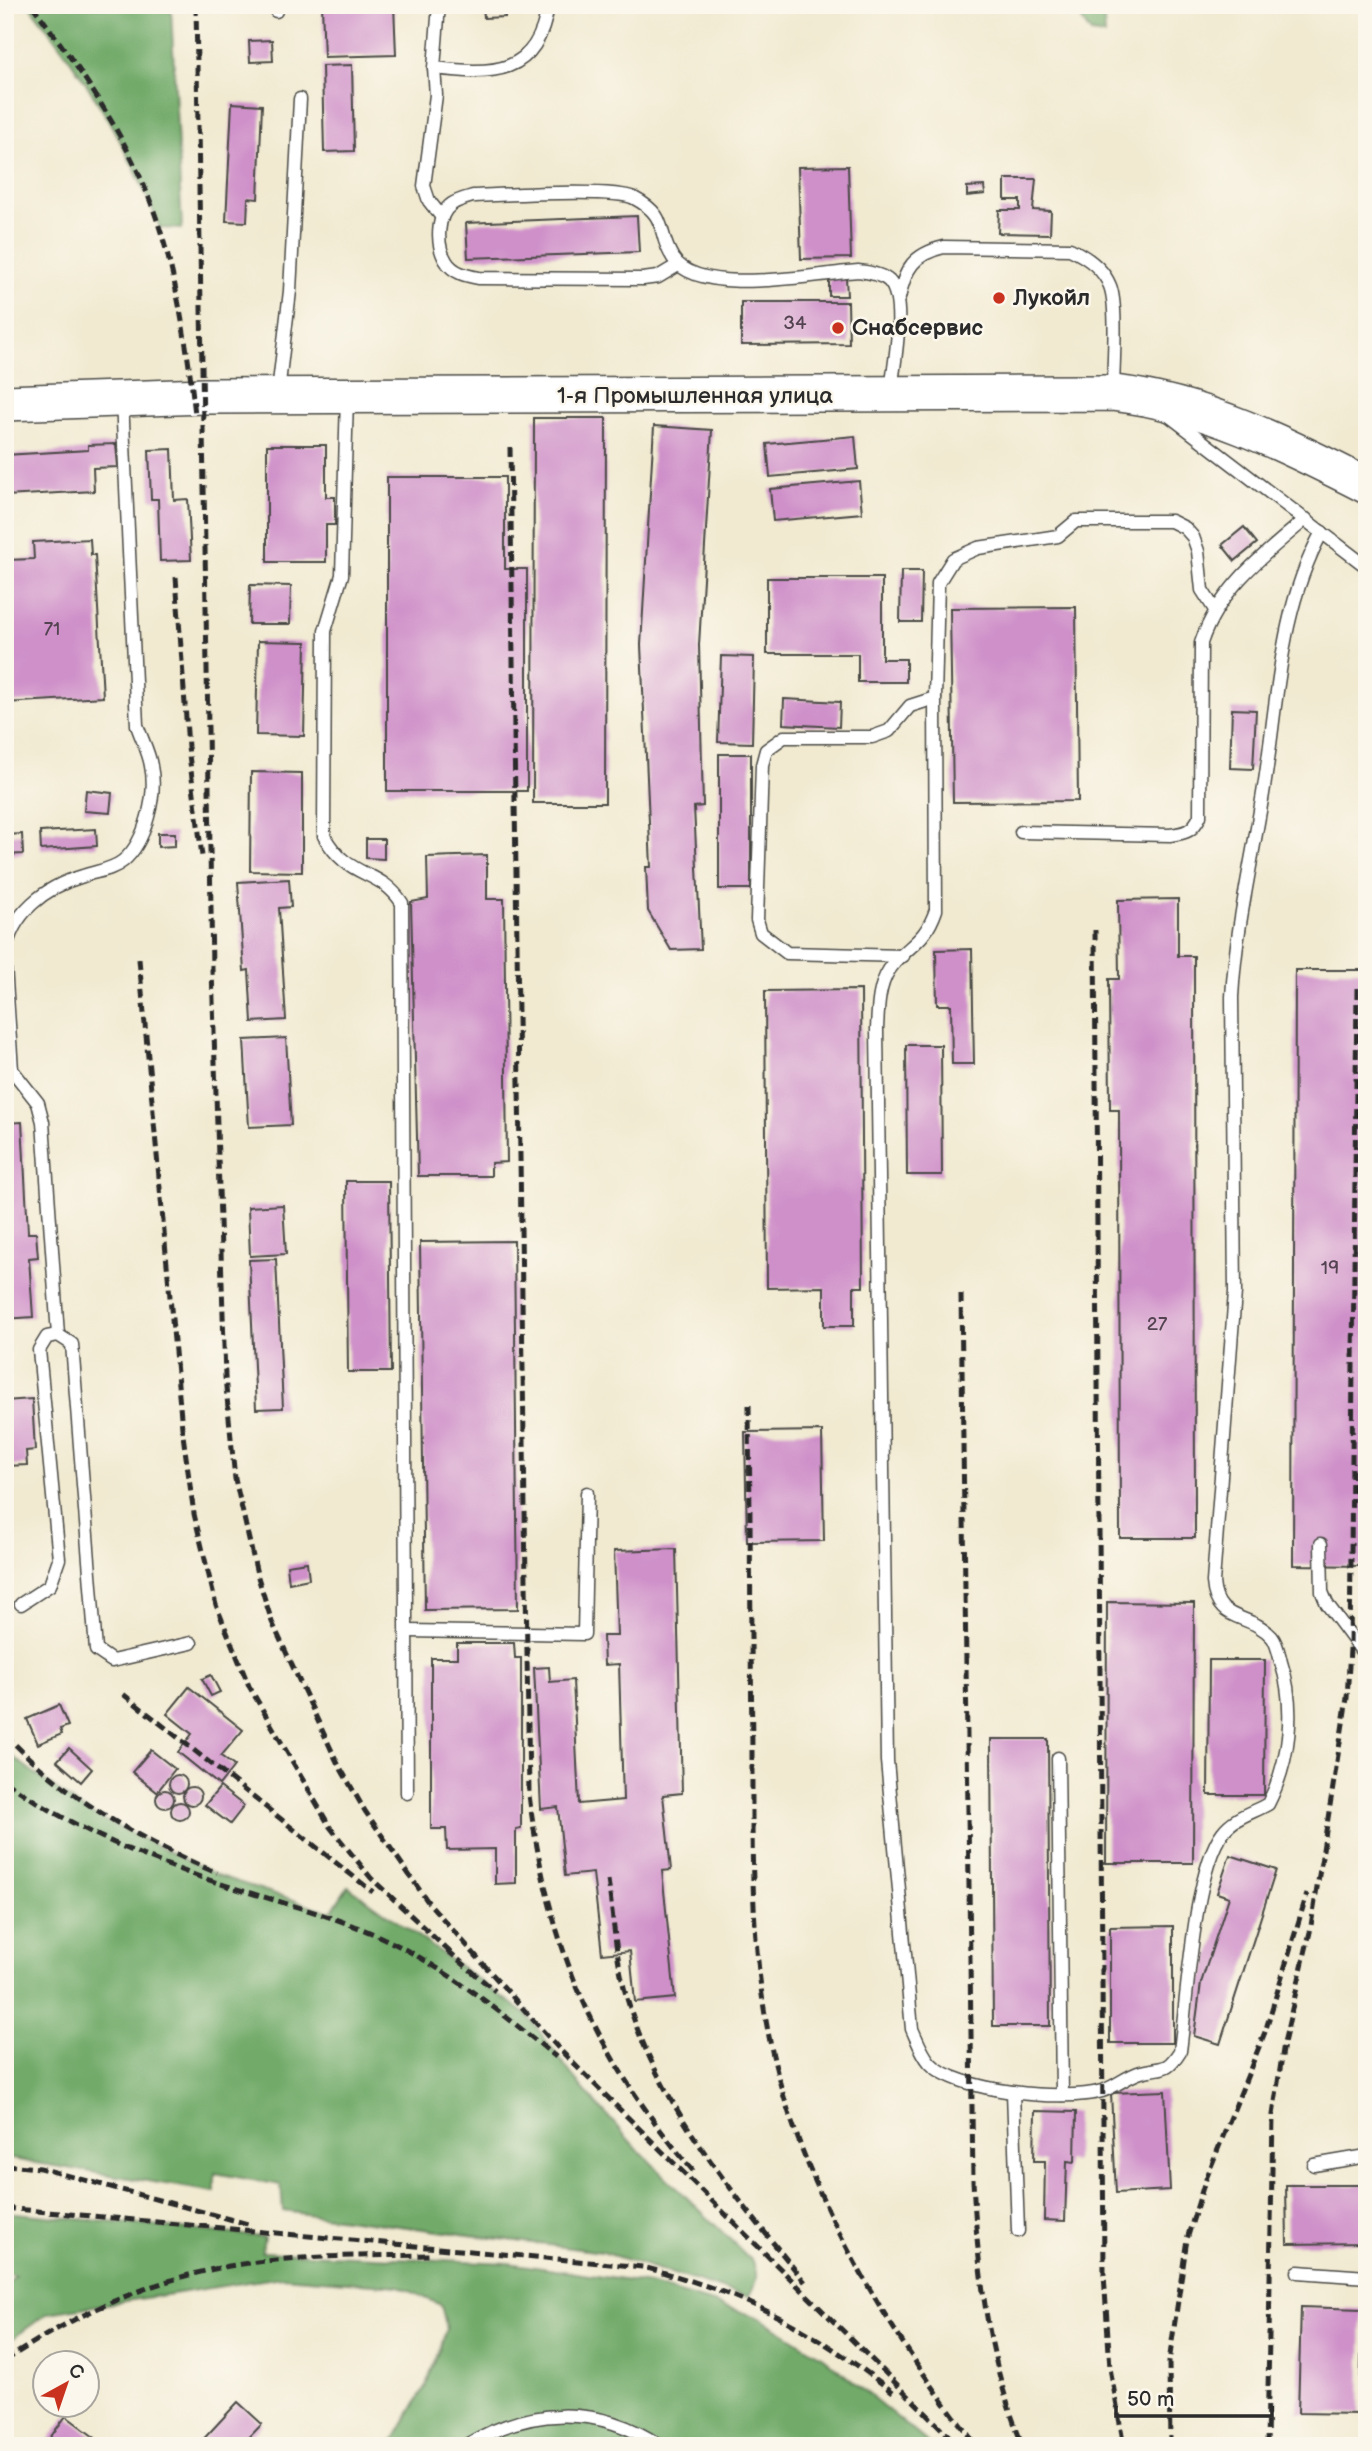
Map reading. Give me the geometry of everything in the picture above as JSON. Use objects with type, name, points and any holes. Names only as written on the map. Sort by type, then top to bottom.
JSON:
[{"type":"main road","name":"1-я Промышленная улица","points":[[5,403],[122,397],[1128,395],[1226,421],[1301,452],[1367,486]]},
{"type":"lane","points":[[439,5],[434,68],[436,95],[424,186],[429,201],[441,216]]},
{"type":"lane","points":[[434,68],[480,73],[500,71],[518,62],[535,46],[548,5]]},
{"type":"lane","points":[[278,396],[290,291],[300,99]]},
{"type":"lane","points":[[678,265],[659,277],[643,279],[479,278],[462,275],[446,262],[440,247],[441,216],[451,204],[473,195],[621,194],[648,207],[662,222],[669,251],[678,265],[701,279],[724,282],[858,271],[873,273],[889,281],[899,298]]},
{"type":"lane","points":[[891,395],[899,298],[904,273],[917,257],[944,247],[1070,249],[1101,271],[1111,288],[1128,395],[1306,519],[1367,567]]},
{"type":"lane","points":[[5,954],[8,937],[22,913],[46,891],[69,880],[110,869],[124,860],[140,836],[148,810],[153,783],[151,764],[137,725],[122,397]]},
{"type":"lane","points":[[347,397],[342,575],[325,631],[324,836],[333,852],[346,865],[386,883],[402,903],[407,1793]]},
{"type":"lane","points":[[1021,832],[1170,835],[1186,833],[1195,827],[1200,816],[1201,643],[1215,610],[1245,573],[1306,519]]},
{"type":"lane","points":[[1215,610],[1202,590],[1198,551],[1193,537],[1185,527],[1171,520],[1076,521],[1058,536],[978,548],[953,559],[937,583],[936,910],[929,931],[889,971],[881,988],[877,1029],[887,1761],[912,2029],[930,2064],[971,2084],[1013,2092],[1062,2095],[1101,2091],[1140,2072],[1162,2070],[1172,2064],[1180,2051],[1198,1908],[1209,1859],[1223,1830],[1234,1820],[1268,1804],[1287,1746],[1287,1681],[1274,1639],[1262,1628],[1220,1607],[1214,1597],[1213,1582],[1235,1292],[1232,997],[1234,953],[1265,781],[1276,681],[1303,574],[1322,532]]},
{"type":"lane","points":[[902,956],[788,953],[761,933],[757,920],[762,765],[765,750],[784,737],[873,737],[889,731],[910,706],[935,698]]},
{"type":"lane","points":[[5,965],[12,1070],[38,1103],[43,1122],[58,1335]]},
{"type":"lane","points":[[21,1604],[50,1585],[59,1559],[39,1350],[47,1337],[58,1335],[72,1344],[96,1650],[111,1661],[191,1643]]},
{"type":"lane","points":[[408,1631],[584,1634],[587,1493]]},
{"type":"lane","points":[[1321,1544],[1322,1592],[1326,1604],[1367,1658]]},
{"type":"lane","points":[[1058,1758],[1062,2095]]},
{"type":"lane","points":[[1013,2092],[1017,2231]]},
{"type":"lane","points":[[1314,2165],[1367,2156]]},
{"type":"lane","points":[[1298,2272],[1367,2277]]},
{"type":"lane","points":[[465,2446],[502,2426],[533,2416],[559,2414],[611,2422],[634,2430],[660,2446]]},
{"type":"green space","points":[[29,5],[171,8],[182,229],[160,228],[134,168],[104,112],[69,58]]},
{"type":"green space","points":[[1078,5],[1103,5],[1105,35],[1091,33],[1082,20]]},
{"type":"green space","points":[[5,1751],[85,1811],[219,1876],[331,1912],[348,1886],[527,2015],[578,2083],[636,2148],[750,2259],[756,2278],[748,2297],[602,2252],[283,2211],[281,2185],[215,2173],[215,2192],[5,2158]]},
{"type":"green space","points":[[5,2212],[264,2237],[262,2252],[508,2263],[650,2284],[758,2317],[823,2357],[932,2446],[391,2446],[426,2385],[447,2329],[441,2305],[399,2286],[282,2277],[48,2313],[5,2344],[5,2287],[15,2276],[5,2272]]},
{"type":"building","points":[[322,5],[394,5],[396,55],[324,57]]},
{"type":"building","points":[[483,5],[504,5],[505,17],[484,18]]},
{"type":"building","points":[[272,40],[273,61],[250,62],[249,41]]},
{"type":"building","points":[[352,65],[354,151],[324,152],[322,66]]},
{"type":"building","points":[[232,103],[262,105],[258,199],[248,198],[247,222],[226,221]]},
{"type":"building","points":[[848,166],[851,258],[801,259],[798,167]]},
{"type":"building","points":[[1005,179],[1036,179],[1033,210],[1051,211],[1050,234],[998,233],[999,210],[1020,210],[1020,200],[1005,200]]},
{"type":"building","points":[[984,186],[985,194],[967,196],[967,187]]},
{"type":"building","points":[[637,216],[639,252],[468,258],[466,223]]},
{"type":"building","points":[[829,278],[846,278],[847,296],[829,296]]},
{"type":"building","points":[[741,302],[848,302],[849,344],[741,345]]},
{"type":"building","points":[[534,418],[606,418],[605,803],[533,803]]},
{"type":"building","points":[[654,426],[712,430],[699,645],[703,806],[694,807],[701,949],[671,950],[648,911],[646,867],[651,867],[641,645]]},
{"type":"building","points":[[855,436],[858,469],[770,477],[767,444]]},
{"type":"building","points":[[116,444],[118,467],[93,468],[94,491],[5,496],[5,455],[88,450],[88,445]]},
{"type":"building","points":[[267,445],[326,445],[326,497],[335,497],[335,525],[326,525],[326,562],[267,562]]},
{"type":"building","points":[[172,449],[174,500],[188,499],[191,560],[160,561],[158,499],[151,499],[149,450]]},
{"type":"building","points":[[387,477],[505,477],[505,569],[527,569],[527,791],[387,791]]},
{"type":"building","points":[[859,481],[862,513],[773,521],[770,489]]},
{"type":"building","points":[[1244,527],[1257,543],[1235,561],[1222,545]]},
{"type":"building","points":[[90,539],[91,555],[95,555],[103,697],[5,703],[5,560],[34,559],[33,542]]},
{"type":"building","points":[[901,571],[922,571],[921,622],[900,622]]},
{"type":"building","points":[[767,578],[882,578],[882,659],[906,659],[906,682],[858,682],[858,654],[767,654]]},
{"type":"building","points":[[250,585],[291,586],[290,624],[249,624]]},
{"type":"building","points":[[1076,607],[1078,801],[953,802],[950,608]]},
{"type":"building","points":[[258,641],[306,642],[304,736],[256,735]]},
{"type":"building","points":[[721,656],[754,657],[752,743],[718,742]]},
{"type":"building","points":[[784,699],[840,702],[839,727],[783,724]]},
{"type":"building","points":[[1232,709],[1256,710],[1253,769],[1230,768]]},
{"type":"building","points":[[719,754],[751,754],[751,889],[719,889]]},
{"type":"building","points":[[251,772],[302,773],[302,872],[250,871]]},
{"type":"building","points":[[86,790],[112,793],[110,813],[84,811]]},
{"type":"building","points":[[96,829],[97,846],[41,850],[40,832]]},
{"type":"building","points":[[158,833],[175,833],[175,846],[158,847]]},
{"type":"building","points":[[22,834],[23,854],[5,855],[5,835]]},
{"type":"building","points":[[366,839],[384,839],[384,859],[366,858]]},
{"type":"building","points":[[487,855],[487,899],[504,899],[507,1162],[491,1163],[491,1176],[418,1176],[411,902],[428,899],[427,857]]},
{"type":"building","points":[[289,879],[291,907],[279,908],[286,1020],[252,1022],[249,970],[244,971],[238,882]]},
{"type":"building","points":[[1178,899],[1178,956],[1194,956],[1195,1538],[1120,1538],[1119,1110],[1110,1110],[1109,979],[1119,979],[1118,900]]},
{"type":"building","points":[[972,949],[974,1064],[952,1064],[951,1005],[937,1005],[936,950]]},
{"type":"building","points":[[1295,970],[1367,970],[1367,1630],[1364,1630],[1364,1566],[1293,1565]]},
{"type":"building","points":[[861,990],[863,1287],[854,1287],[854,1326],[824,1326],[824,1287],[767,1288],[765,991]]},
{"type":"building","points":[[286,1038],[291,1125],[249,1127],[244,1040]]},
{"type":"building","points":[[906,1045],[941,1045],[942,1175],[907,1175]]},
{"type":"building","points":[[22,1122],[28,1233],[36,1233],[38,1257],[29,1258],[33,1317],[5,1319],[5,1123]]},
{"type":"building","points":[[346,1181],[389,1181],[391,1372],[348,1372]]},
{"type":"building","points":[[283,1205],[286,1254],[250,1256],[248,1207]]},
{"type":"building","points":[[514,1241],[518,1609],[425,1610],[420,1242]]},
{"type":"building","points":[[276,1259],[283,1408],[256,1409],[249,1260]]},
{"type":"building","points":[[32,1399],[35,1450],[26,1451],[27,1465],[5,1466],[5,1401]]},
{"type":"building","points":[[822,1431],[824,1541],[747,1542],[745,1432]]},
{"type":"building","points":[[676,1549],[682,1793],[663,1795],[671,1870],[662,1871],[675,1998],[635,2002],[630,1951],[602,1954],[593,1873],[565,1876],[558,1807],[541,1809],[534,1668],[549,1667],[550,1682],[573,1680],[579,1804],[623,1800],[619,1664],[604,1665],[603,1636],[617,1636],[614,1551]]},
{"type":"building","points":[[307,1562],[309,1579],[289,1583],[287,1565]]},
{"type":"building","points":[[1107,1602],[1194,1603],[1193,1863],[1106,1863]]},
{"type":"building","points":[[457,1643],[514,1643],[515,1658],[521,1658],[521,1828],[516,1829],[516,1883],[495,1884],[495,1849],[447,1850],[446,1829],[431,1829],[431,1658],[457,1658]]},
{"type":"building","points":[[1209,1660],[1265,1660],[1264,1795],[1208,1795]]},
{"type":"building","points":[[211,1675],[220,1692],[211,1696],[202,1679]]},
{"type":"building","points":[[189,1687],[243,1730],[221,1756],[234,1766],[219,1785],[178,1752],[192,1734],[167,1714]]},
{"type":"building","points":[[59,1705],[68,1726],[60,1729],[62,1734],[38,1744],[27,1719]]},
{"type":"building","points":[[991,1739],[1048,1739],[1050,2026],[993,2026]]},
{"type":"building","points":[[69,1748],[92,1769],[81,1782],[57,1761]]},
{"type":"building","points":[[151,1750],[175,1769],[157,1792],[132,1772]]},
{"type":"building","points":[[178,1775],[184,1778],[187,1784],[184,1790],[178,1793],[172,1790],[169,1784],[172,1778]]},
{"type":"building","points":[[192,1787],[198,1790],[201,1796],[198,1802],[192,1805],[186,1802],[183,1796],[186,1790]]},
{"type":"building","points":[[220,1787],[244,1806],[230,1824],[205,1805]]},
{"type":"building","points":[[165,1790],[171,1793],[174,1799],[171,1805],[165,1808],[159,1805],[156,1799],[159,1793]]},
{"type":"building","points":[[180,1802],[186,1805],[189,1811],[186,1817],[180,1820],[174,1817],[171,1811],[174,1805]]},
{"type":"building","points":[[1230,1855],[1276,1870],[1220,2044],[1194,2036],[1201,1983],[1229,1897],[1217,1893]]},
{"type":"building","points":[[1173,1926],[1173,2043],[1110,2043],[1110,1927]]},
{"type":"building","points":[[1165,2091],[1170,2190],[1116,2193],[1111,2093]]},
{"type":"building","points":[[1035,2111],[1076,2112],[1075,2162],[1067,2161],[1065,2221],[1044,2220],[1045,2161],[1034,2161]]},
{"type":"building","points":[[1286,2185],[1367,2185],[1367,2243],[1287,2244]]},
{"type":"building","points":[[1301,2307],[1362,2309],[1360,2414],[1298,2413]]},
{"type":"building","points":[[238,2402],[262,2424],[241,2446],[197,2446]]},
{"type":"building","points":[[63,2420],[71,2420],[106,2446],[44,2446]]},
{"type":"railway","points":[[32,5],[106,112],[142,181],[163,237],[177,296],[195,414]]},
{"type":"railway","points":[[196,5],[212,969],[225,1377],[235,1479],[257,1574],[272,1622],[337,1762],[365,1811],[428,1902],[560,2050],[959,2446]]},
{"type":"railway","points":[[510,447],[529,1795],[549,1903],[582,1998],[603,2042],[629,2086],[695,2173]]},
{"type":"railway","points":[[176,577],[188,747],[202,856]]},
{"type":"railway","points":[[1095,930],[1104,2274],[1110,2368],[1124,2446]]},
{"type":"railway","points":[[139,959],[182,1428],[194,1514],[216,1605],[249,1686],[330,1827],[371,1878],[453,1955]]},
{"type":"railway","points":[[1267,2446],[1273,2115],[1284,2043],[1310,1932],[1347,1698],[1350,1649],[1357,988]]},
{"type":"railway","points":[[961,1294],[973,2181],[978,2249],[993,2349],[1001,2382],[1023,2446]]},
{"type":"railway","points":[[749,1405],[754,1909],[761,1987],[775,2064],[808,2165],[856,2265],[914,2359],[977,2446]]},
{"type":"railway","points":[[123,1694],[373,1892]]},
{"type":"railway","points":[[5,1734],[28,1757],[77,1797],[131,1831],[217,1873]]},
{"type":"railway","points":[[5,1781],[80,1827],[133,1851],[215,1882],[344,1922],[389,1941],[464,1985],[556,2057]]},
{"type":"railway","points":[[608,1880],[618,1959],[625,1990],[643,2044],[661,2081],[681,2117],[728,2185],[805,2282]]},
{"type":"railway","points":[[1170,2446],[1169,2362],[1187,2239],[1204,2184],[1265,2032],[1307,1894]]},
{"type":"railway","points":[[447,1950],[495,1991]]},
{"type":"railway","points":[[5,2165],[40,2168],[248,2224]]},
{"type":"railway","points":[[5,2208],[643,2267],[713,2288],[775,2315],[833,2349],[893,2392]]},
{"type":"railway","points":[[5,2361],[93,2310],[190,2275],[224,2267],[279,2260],[433,2255]]},
{"type":"place","name":"Лукойл","points":[[999,298]]},
{"type":"place","name":"Снабсервис","points":[[838,328]]}]
